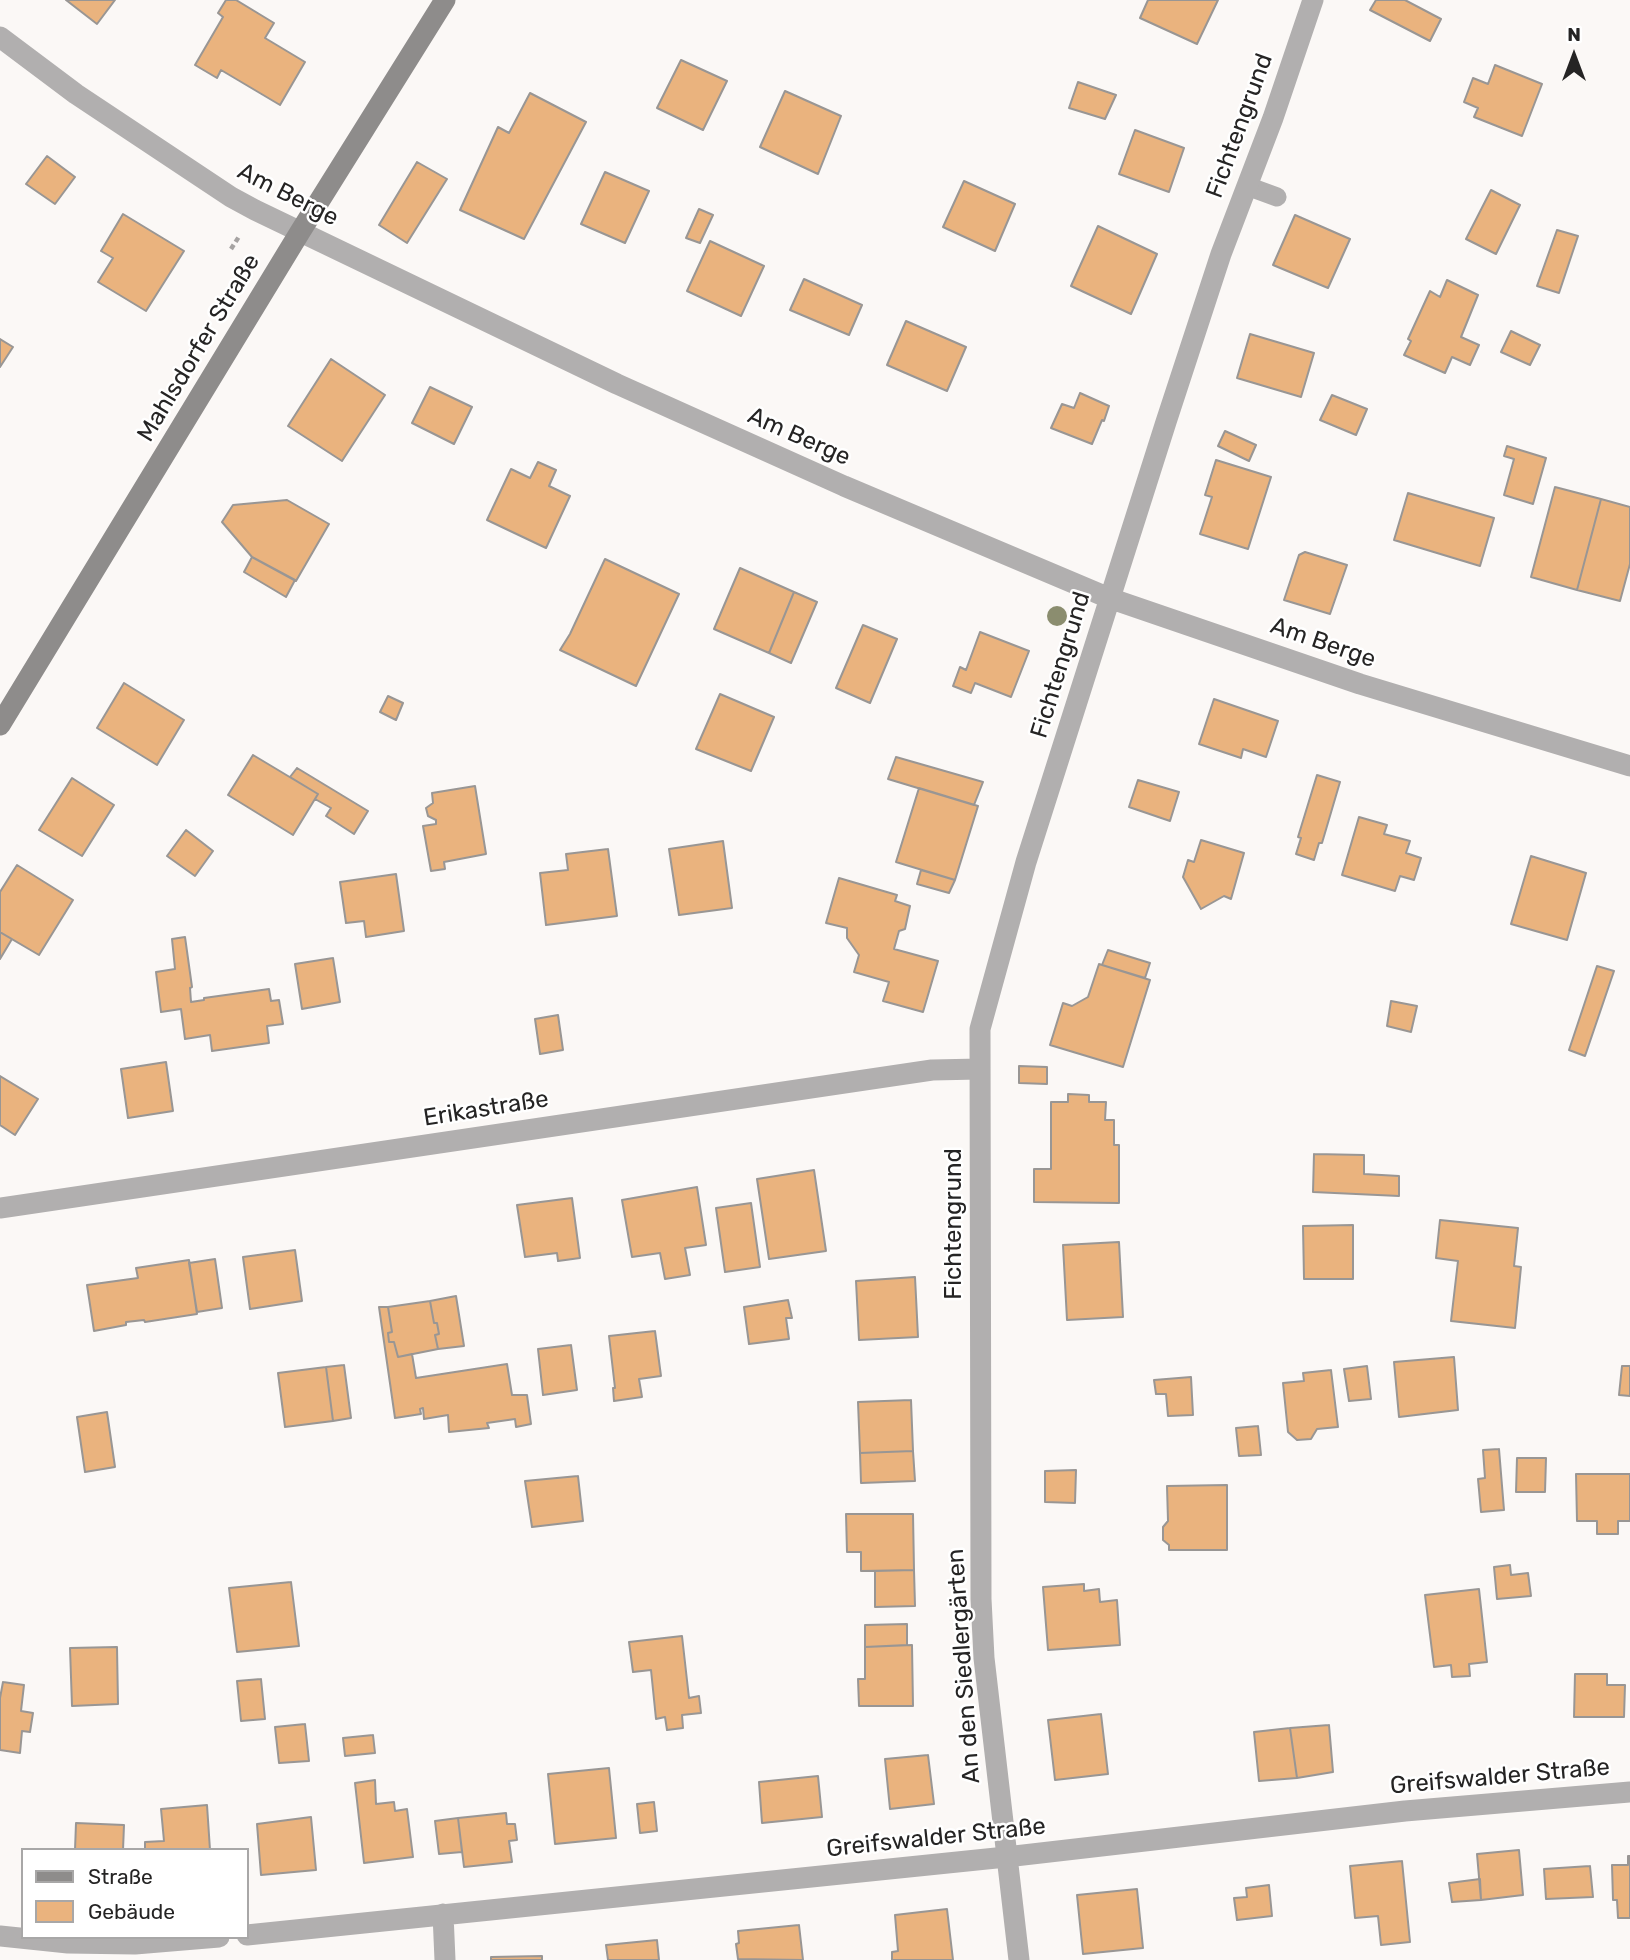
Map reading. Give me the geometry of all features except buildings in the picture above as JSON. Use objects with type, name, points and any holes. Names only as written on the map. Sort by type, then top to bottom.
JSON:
[{"type":"main road","name":"Mahlsdorfer Straße","points":[[0,724],[445,0]]},
{"type":"street","name":"Fichtengrund","points":[[980,1368],[980,1029],[1000,952],[1109,598],[1221,254],[1313,0]]},
{"type":"street","name":"Am Berge","points":[[0,37],[76,93],[231,197],[617,384],[844,486],[1109,598],[1360,684],[1630,766]]},
{"type":"street","name":"Erikastraße","points":[[0,1208],[932,1070],[980,1069]]},
{"type":"street","name":"An den Siedlergärten","points":[[980,1368],[981,1599],[984,1658],[1019,1960]]},
{"type":"street","name":"Greifswalder Straße","points":[[248,1935],[1006,1857],[1405,1811],[1630,1792]]},
{"type":"street","points":[[443,1914],[445,1960]]},
{"type":"street","points":[[0,1936],[21,1938]]},
{"type":"street","points":[[29,1939],[68,1943],[135,1944],[195,1939]]},
{"type":"lane","points":[[1247,186],[1277,197]]}]
